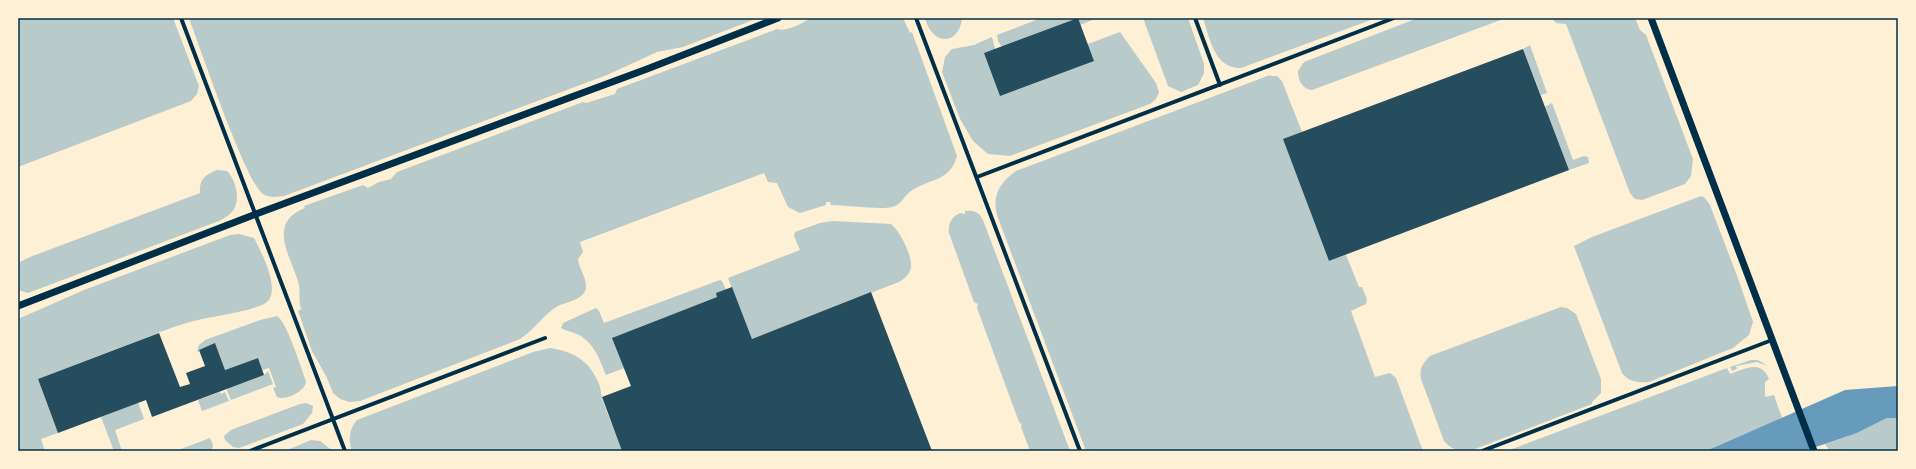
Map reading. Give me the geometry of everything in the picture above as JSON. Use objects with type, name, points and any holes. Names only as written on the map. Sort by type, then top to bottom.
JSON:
[{"type":"street","points":[[181,18],[345,451]]},
{"type":"street","points":[[18,306],[256,214],[639,72],[778,18]]},
{"type":"street","points":[[916,18],[1080,451]]},
{"type":"street","points":[[1195,18],[1220,85]]},
{"type":"street","points":[[977,177],[1394,18]]},
{"type":"street","points":[[1650,18],[1814,451]]},
{"type":"street","points":[[250,451],[545,338]]},
{"type":"street","points":[[1482,451],[1772,340]]},
{"type":"shaded area","points":[[18,18],[173,18],[199,86],[197,94],[191,101],[18,167]]},
{"type":"shaded area","points":[[189,18],[758,18],[683,47],[657,52],[607,75],[284,196],[273,197],[263,194],[255,184],[246,166],[223,112]]},
{"type":"shaded area","points":[[810,18],[903,18],[910,33],[912,32],[957,156],[950,171],[911,191],[898,204],[892,207],[880,208],[831,205],[830,202],[826,202],[826,205],[800,213],[788,207],[777,183],[768,182],[764,173],[580,242],[583,252],[578,259],[586,284],[585,292],[578,298],[553,309],[520,339],[360,401],[350,402],[340,399],[333,393],[327,378],[312,351],[298,311],[301,309],[299,284],[284,240],[284,231],[287,222],[293,214],[305,208],[304,206],[363,185],[368,188],[379,182],[391,179],[397,172],[583,102],[586,103],[615,94],[617,89],[777,29],[781,30],[794,27]]},
{"type":"shaded area","points":[[925,18],[962,18],[960,27],[956,33],[952,37],[946,39],[940,38],[934,34],[929,28]]},
{"type":"shaded area","points":[[1041,18],[1097,18],[1080,25],[1002,47],[998,41],[997,35]]},
{"type":"shaded area","points":[[1143,18],[1188,18],[1204,64],[1204,73],[1198,85],[1181,92],[1168,86]]},
{"type":"shaded area","points":[[1203,18],[1376,18],[1241,68],[1232,67],[1219,58],[1214,51]]},
{"type":"shaded area","points":[[1418,18],[1506,18],[1312,90],[1301,84],[1298,71],[1304,62]]},
{"type":"shaded area","points":[[1552,18],[1635,18],[1640,30],[1646,35],[1693,159],[1691,176],[1685,184],[1642,200],[1635,199],[1630,193],[1566,24],[1556,23]]},
{"type":"shaded area","points":[[1120,32],[1156,83],[1159,92],[1156,99],[1150,104],[1010,156],[988,154],[973,141],[960,119],[942,72],[945,57],[952,49],[974,45],[992,37],[995,49],[1088,44]]},
{"type":"shaded area","points":[[1530,45],[1547,93],[1541,95],[1523,49]]},
{"type":"shaded area","points":[[1270,75],[1277,76],[1282,81],[1302,132],[1284,140],[1329,261],[1346,255],[1359,287],[1362,287],[1367,299],[1366,304],[1351,311],[1375,377],[1390,373],[1396,378],[1423,451],[1086,451],[998,218],[995,203],[998,191],[1005,180],[1016,171]]},
{"type":"shaded area","points":[[1552,103],[1573,160],[1584,156],[1588,157],[1589,163],[1569,170],[1545,107]]},
{"type":"shaded area","points":[[217,170],[227,171],[230,174],[237,193],[234,209],[224,219],[28,293],[18,290],[18,263],[30,257],[200,193],[201,184],[204,178]]},
{"type":"shaded area","points":[[1701,196],[1704,197],[1710,205],[1739,281],[1753,322],[1749,335],[1733,348],[1649,382],[1637,382],[1631,380],[1622,373],[1574,246],[1592,237]]},
{"type":"shaded area","points":[[965,211],[976,212],[983,220],[1070,451],[1030,451],[1021,427],[1022,425],[1019,422],[977,308],[978,304],[974,302],[949,233],[949,227],[952,219],[960,213],[965,214]]},
{"type":"shaded area","points":[[832,221],[891,224],[898,232],[910,256],[911,267],[908,274],[899,282],[752,339],[728,278],[800,250],[794,236],[795,232],[820,223]]},
{"type":"shaded area","points":[[239,234],[254,238],[265,260],[271,279],[272,288],[268,301],[255,308],[198,320],[174,327],[38,379],[58,433],[41,439],[45,451],[18,451],[18,319],[84,290],[230,235]]},
{"type":"shaded area","points":[[720,280],[722,281],[726,290],[717,297],[613,338],[624,368],[606,375],[593,347],[579,335],[561,328],[563,323],[596,308],[599,311],[604,323]]},
{"type":"shaded area","points":[[1561,307],[1567,308],[1576,314],[1601,379],[1601,393],[1592,402],[1592,404],[1470,451],[1468,449],[1458,450],[1449,446],[1444,441],[1421,379],[1421,369],[1425,361],[1430,356]]},
{"type":"shaded area","points":[[277,316],[285,327],[306,381],[303,388],[295,394],[285,398],[277,397],[273,388],[276,387],[269,368],[262,370],[258,358],[225,370],[215,344],[199,350],[199,352],[197,351],[199,345],[205,340],[260,320]]},
{"type":"shaded area","points":[[550,348],[566,352],[580,358],[595,376],[601,390],[602,399],[622,451],[352,451],[350,435],[352,427],[357,420],[533,352]]},
{"type":"shaded area","points":[[1751,360],[1758,360],[1768,366],[1757,362],[1736,366],[1737,369],[1732,371],[1730,367]]},
{"type":"shaded area","points":[[1752,367],[1762,369],[1769,379],[1765,382],[1765,397],[1774,395],[1782,418],[1706,451],[1507,451],[1727,368],[1730,374]]},
{"type":"shaded area","points":[[268,371],[273,384],[231,400],[227,391],[228,388],[264,375]]},
{"type":"shaded area","points":[[220,392],[221,394],[225,392],[229,401],[202,411],[198,400]]},
{"type":"shaded area","points":[[138,402],[144,419],[115,430],[122,451],[114,451],[101,417]]},
{"type":"shaded area","points":[[306,403],[313,406],[312,413],[303,424],[239,448],[233,447],[225,440],[224,436],[231,430]]},
{"type":"shaded area","points":[[1887,418],[1898,418],[1898,451],[1830,451],[1825,444],[1857,433]]},
{"type":"shaded area","points":[[210,438],[213,445],[212,451],[176,451]]},
{"type":"shaded area","points":[[311,440],[320,441],[333,451],[285,451]]},
{"type":"water","points":[[1898,386],[1898,418],[1887,418],[1857,433],[1804,451],[1706,451],[1845,390]]},
{"type":"building","points":[[1078,18],[1094,61],[1000,96],[984,53]]},
{"type":"building","points":[[1523,49],[1569,170],[1329,261],[1283,139]]},
{"type":"building","points":[[732,287],[752,339],[871,292],[932,451],[622,451],[602,397],[631,386],[612,338],[717,297],[716,293]]},
{"type":"building","points":[[159,333],[180,387],[190,384],[186,373],[205,366],[199,350],[215,343],[225,370],[258,358],[264,375],[152,417],[146,400],[58,433],[38,379]]}]
